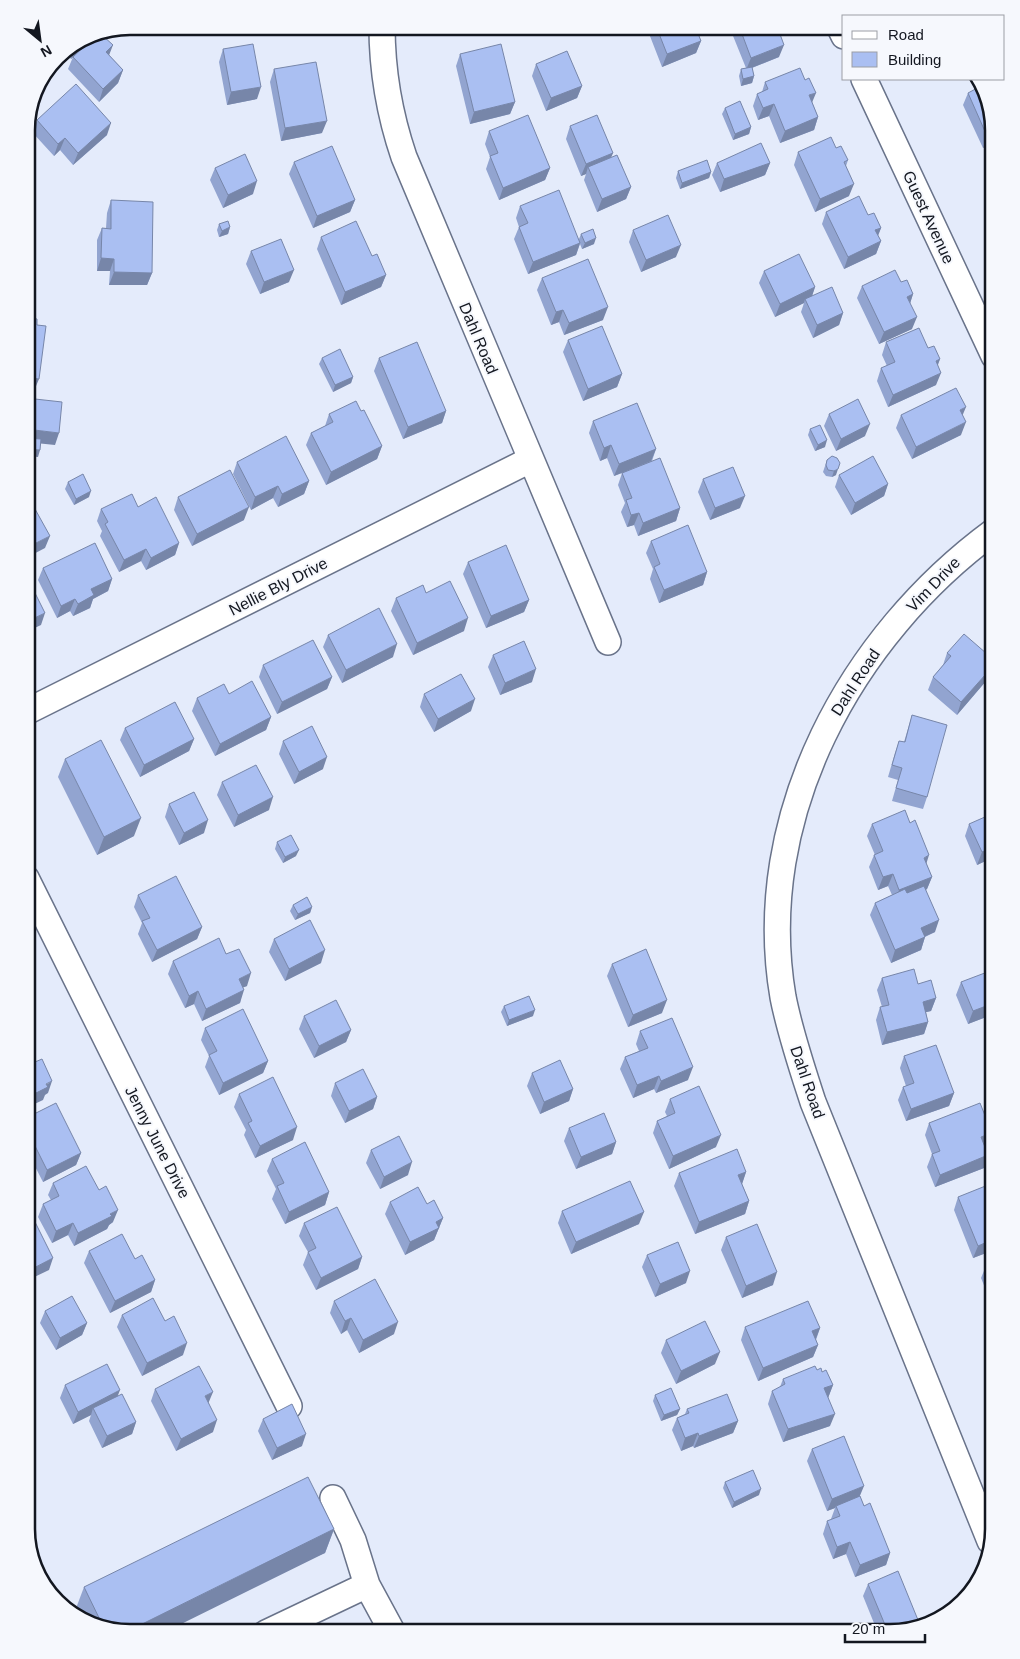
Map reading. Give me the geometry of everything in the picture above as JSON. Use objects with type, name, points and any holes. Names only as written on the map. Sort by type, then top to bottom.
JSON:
[{"type":"street","name":"Dahl Road","points":[[382,35],[382,62],[387,98],[404,157],[608,642]]},
{"type":"street","name":"Guest Avenue","points":[[864,80],[985,337]]},
{"type":"street","name":"Nellie Bly Drive","points":[[35,708],[530,460]]},
{"type":"street","name":"Vim Drive","points":[[898,621],[963,553],[985,537]]},
{"type":"street","name":"Dahl Road","points":[[898,621],[860,669],[830,720],[805,776],[789,827],[778,888],[778,945],[781,979],[796,1049],[813,1102],[985,1529]]},
{"type":"street","name":"Jenny June Drive","points":[[35,896],[289,1406]]},
{"type":"street","points":[[333,1498],[354,1540],[367,1585],[388,1624]]},
{"type":"street","points":[[284,1624],[340,1596],[367,1585]]},
{"type":"building","points":[[660,35],[699,35],[701,41],[667,54]]},
{"type":"building","points":[[742,35],[780,35],[784,45],[751,58]]},
{"type":"building","points":[[106,38],[113,45],[106,52],[123,70],[103,89],[73,57],[82,48]]},
{"type":"building","points":[[253,44],[261,87],[231,92],[223,49]]},
{"type":"building","points":[[501,44],[515,102],[474,112],[460,54]]},
{"type":"building","points":[[567,51],[582,86],[551,98],[536,64]]},
{"type":"building","points":[[316,62],[327,121],[285,128],[274,69]]},
{"type":"building","points":[[752,67],[754,76],[743,79],[741,69]]},
{"type":"building","points":[[800,68],[805,80],[809,78],[816,93],[809,95],[818,117],[785,131],[774,104],[763,108],[757,94],[768,89],[765,82]]},
{"type":"building","points":[[76,84],[111,123],[78,153],[65,138],[58,144],[37,120]]},
{"type":"building","points":[[975,89],[980,99],[985,131],[968,93]]},
{"type":"building","points":[[740,101],[751,127],[735,134],[725,108]]},
{"type":"building","points":[[528,115],[550,168],[503,188],[490,156],[498,153],[489,131]]},
{"type":"building","points":[[597,115],[613,153],[586,164],[570,126]]},
{"type":"building","points":[[831,137],[836,148],[841,146],[848,160],[844,162],[854,184],[820,199],[798,152]]},
{"type":"building","points":[[761,143],[770,163],[724,179],[717,163]]},
{"type":"building","points":[[332,146],[355,200],[317,216],[294,162]]},
{"type":"building","points":[[245,154],[257,181],[228,195],[215,168]]},
{"type":"building","points":[[617,155],[631,187],[602,199],[588,167]]},
{"type":"building","points":[[707,160],[711,172],[682,183],[678,171]]},
{"type":"building","points":[[559,190],[580,243],[533,262],[519,227],[528,223],[520,206]]},
{"type":"building","points":[[859,196],[868,215],[874,213],[881,228],[875,230],[881,241],[848,257],[826,212]]},
{"type":"building","points":[[111,200],[153,202],[152,273],[114,272],[114,259],[101,258],[102,228],[111,229]]},
{"type":"building","points":[[668,215],[681,245],[646,260],[633,230]]},
{"type":"building","points":[[228,221],[230,227],[222,231],[219,224]]},
{"type":"building","points":[[356,221],[372,256],[377,254],[386,275],[345,292],[321,237]]},
{"type":"building","points":[[593,229],[596,238],[585,243],[581,234]]},
{"type":"building","points":[[281,239],[294,270],[264,282],[251,251]]},
{"type":"building","points":[[799,254],[815,287],[780,304],[764,271]]},
{"type":"building","points":[[588,259],[608,307],[569,323],[563,310],[556,312],[542,278]]},
{"type":"building","points":[[895,270],[901,282],[907,280],[913,294],[907,297],[917,317],[884,332],[862,286]]},
{"type":"building","points":[[832,287],[843,313],[817,325],[805,299]]},
{"type":"building","points":[[35,319],[37,319],[37,325],[46,326],[39,379],[35,378]]},
{"type":"building","points":[[602,326],[622,374],[588,389],[568,340]]},
{"type":"building","points":[[919,328],[928,348],[934,346],[940,359],[936,361],[941,373],[893,395],[881,368],[895,362],[886,342]]},
{"type":"building","points":[[417,342],[446,411],[408,427],[379,358]]},
{"type":"building","points":[[340,349],[353,377],[335,385],[322,358]]},
{"type":"building","points":[[956,388],[966,407],[960,410],[966,422],[916,447],[901,415]]},
{"type":"building","points":[[35,399],[62,402],[59,433],[35,430]]},
{"type":"building","points":[[858,399],[870,424],[841,439],[829,414]]},
{"type":"building","points":[[356,401],[361,411],[364,410],[382,446],[331,472],[311,433],[333,422],[329,414]]},
{"type":"building","points":[[637,403],[656,449],[619,464],[611,445],[604,448],[593,421]]},
{"type":"building","points":[[820,425],[827,440],[818,445],[810,429]]},
{"type":"building","points":[[286,436],[309,481],[282,494],[278,486],[255,497],[237,462]]},
{"type":"building","points":[[35,439],[41,439],[40,450],[35,450]]},
{"type":"building","points":[[832,456],[837,458],[840,463],[838,469],[834,471],[828,470],[826,465],[827,460]]},
{"type":"building","points":[[873,456],[888,484],[855,503],[839,475]]},
{"type":"building","points":[[660,458],[680,508],[643,523],[639,513],[631,515],[626,500],[632,498],[622,473]]},
{"type":"building","points":[[733,467],[745,496],[715,508],[703,479]]},
{"type":"building","points":[[230,470],[249,507],[197,534],[178,497]]},
{"type":"building","points":[[83,474],[91,491],[76,499],[68,482]]},
{"type":"building","points":[[132,494],[138,507],[156,497],[179,543],[151,558],[146,549],[124,560],[105,524],[108,522],[101,509]]},
{"type":"building","points":[[35,509],[50,536],[35,544]]},
{"type":"building","points":[[688,525],[707,572],[664,590],[654,567],[660,564],[651,541]]},
{"type":"building","points":[[95,543],[112,579],[91,589],[94,595],[78,604],[75,599],[61,606],[43,568]]},
{"type":"building","points":[[506,545],[529,600],[491,616],[468,562]]},
{"type":"building","points":[[450,581],[468,618],[417,643],[396,598],[423,585],[426,593]]},
{"type":"building","points":[[35,593],[45,613],[35,618]]},
{"type":"building","points":[[379,608],[397,644],[346,670],[328,635]]},
{"type":"building","points":[[964,634],[985,652],[985,675],[961,702],[933,677],[951,656],[947,653]]},
{"type":"building","points":[[313,640],[332,677],[282,702],[263,665]]},
{"type":"building","points":[[524,641],[536,669],[505,683],[493,655]]},
{"type":"building","points":[[461,674],[475,699],[438,719],[424,694]]},
{"type":"building","points":[[252,681],[271,717],[220,744],[197,698],[224,684],[229,694]]},
{"type":"building","points":[[175,702],[194,739],[144,765],[125,728]]},
{"type":"building","points":[[912,715],[947,725],[927,797],[896,788],[902,768],[892,765],[899,741],[905,742]]},
{"type":"building","points":[[312,726],[327,757],[299,772],[283,741]]},
{"type":"building","points":[[101,740],[141,818],[104,837],[65,759]]},
{"type":"building","points":[[256,765],[273,797],[238,815],[222,782]]},
{"type":"building","points":[[194,792],[208,820],[184,833],[169,804]]},
{"type":"building","points":[[905,810],[910,823],[915,820],[929,855],[924,858],[932,877],[899,890],[893,874],[883,877],[874,855],[883,851],[872,824]]},
{"type":"building","points":[[985,817],[985,851],[982,852],[969,824]]},
{"type":"building","points":[[291,835],[299,850],[285,857],[277,842]]},
{"type":"building","points":[[176,876],[202,927],[157,950],[142,921],[150,918],[138,895]]},
{"type":"building","points":[[924,886],[939,920],[921,928],[925,937],[895,950],[875,903],[905,889],[907,893]]},
{"type":"building","points":[[307,897],[312,907],[298,914],[293,905]]},
{"type":"building","points":[[310,920],[325,950],[289,969],[274,939]]},
{"type":"building","points":[[219,938],[226,954],[239,949],[251,973],[239,979],[244,990],[206,1009],[198,991],[189,996],[173,961]]},
{"type":"building","points":[[646,949],[667,1000],[633,1015],[612,964]]},
{"type":"building","points":[[914,969],[918,984],[931,980],[936,998],[923,1002],[928,1022],[887,1032],[880,1007],[889,1005],[882,978]]},
{"type":"building","points":[[985,973],[985,1006],[973,1011],[961,982]]},
{"type":"building","points":[[529,996],[535,1010],[509,1020],[504,1006]]},
{"type":"building","points":[[336,1000],[351,1030],[319,1046],[304,1016]]},
{"type":"building","points":[[243,1009],[268,1061],[223,1083],[209,1055],[217,1051],[205,1028]]},
{"type":"building","points":[[672,1018],[693,1067],[661,1081],[659,1076],[637,1085],[625,1057],[648,1048],[640,1031]]},
{"type":"building","points":[[936,1045],[954,1093],[911,1109],[903,1087],[914,1083],[904,1056]]},
{"type":"building","points":[[42,1059],[52,1081],[46,1084],[48,1087],[35,1094],[35,1062]]},
{"type":"building","points":[[560,1060],[573,1089],[544,1102],[532,1073]]},
{"type":"building","points":[[363,1069],[377,1097],[349,1111],[335,1083]]},
{"type":"building","points":[[273,1077],[297,1127],[260,1146],[248,1123],[252,1121],[239,1094]]},
{"type":"building","points":[[699,1086],[721,1135],[673,1156],[657,1121],[675,1113],[670,1099]]},
{"type":"building","points":[[56,1103],[81,1153],[47,1170],[35,1146],[35,1114]]},
{"type":"building","points":[[980,1103],[985,1116],[985,1136],[981,1137],[985,1147],[985,1156],[940,1175],[932,1154],[940,1151],[929,1123]]},
{"type":"building","points":[[604,1113],[616,1142],[581,1157],[569,1128]]},
{"type":"building","points":[[399,1136],[412,1162],[384,1177],[371,1150]]},
{"type":"building","points":[[305,1142],[329,1192],[289,1212],[277,1186],[284,1183],[272,1159]]},
{"type":"building","points":[[737,1149],[746,1172],[738,1175],[749,1201],[699,1222],[679,1173]]},
{"type":"building","points":[[86,1166],[99,1190],[106,1186],[118,1210],[110,1214],[112,1216],[78,1233],[73,1223],[56,1231],[43,1204],[59,1196],[53,1183]]},
{"type":"building","points":[[630,1181],[644,1212],[576,1242],[562,1211]]},
{"type":"building","points":[[985,1186],[985,1243],[978,1246],[958,1197]]},
{"type":"building","points":[[418,1187],[427,1204],[434,1200],[443,1218],[436,1222],[439,1228],[410,1242],[390,1202]]},
{"type":"building","points":[[337,1207],[362,1257],[321,1278],[308,1252],[316,1248],[304,1223]]},
{"type":"building","points":[[35,1222],[53,1258],[35,1267]]},
{"type":"building","points":[[757,1224],[777,1272],[746,1286],[726,1237]]},
{"type":"building","points":[[122,1234],[135,1259],[142,1255],[155,1280],[115,1301],[89,1251]]},
{"type":"building","points":[[678,1242],[690,1271],[660,1284],[647,1255]]},
{"type":"building","points":[[375,1279],[398,1322],[363,1340],[351,1318],[345,1321],[334,1301]]},
{"type":"building","points":[[72,1296],[87,1323],[60,1338],[45,1311]]},
{"type":"building","points":[[153,1298],[165,1321],[174,1316],[187,1343],[147,1363],[122,1315]]},
{"type":"building","points":[[808,1301],[820,1328],[812,1331],[818,1345],[763,1368],[745,1327]]},
{"type":"building","points":[[705,1321],[720,1352],[681,1371],[666,1340]]},
{"type":"building","points":[[107,1364],[120,1390],[78,1412],[65,1385]]},
{"type":"building","points":[[199,1366],[213,1392],[205,1396],[217,1420],[181,1439],[155,1389]]},
{"type":"building","points":[[815,1366],[817,1370],[821,1368],[822,1372],[826,1370],[833,1385],[824,1388],[835,1414],[788,1429],[772,1391],[785,1384],[783,1379]]},
{"type":"building","points":[[671,1388],[680,1409],[664,1415],[655,1395]]},
{"type":"building","points":[[122,1394],[136,1422],[107,1436],[93,1408]]},
{"type":"building","points":[[727,1394],[738,1421],[699,1436],[698,1433],[685,1438],[677,1418],[689,1413],[687,1409]]},
{"type":"building","points":[[292,1404],[306,1434],[277,1448],[263,1419]]},
{"type":"building","points":[[844,1436],[864,1486],[832,1499],[812,1449]]},
{"type":"building","points":[[753,1470],[761,1489],[734,1502],[725,1482]]},
{"type":"building","points":[[308,1477],[334,1529],[142,1624],[124,1624],[100,1619],[84,1587]]},
{"type":"building","points":[[860,1496],[864,1506],[870,1503],[890,1553],[860,1565],[850,1542],[837,1547],[827,1521],[840,1516],[836,1506]]},
{"type":"building","points":[[898,1571],[918,1620],[885,1624],[868,1584]]}]
